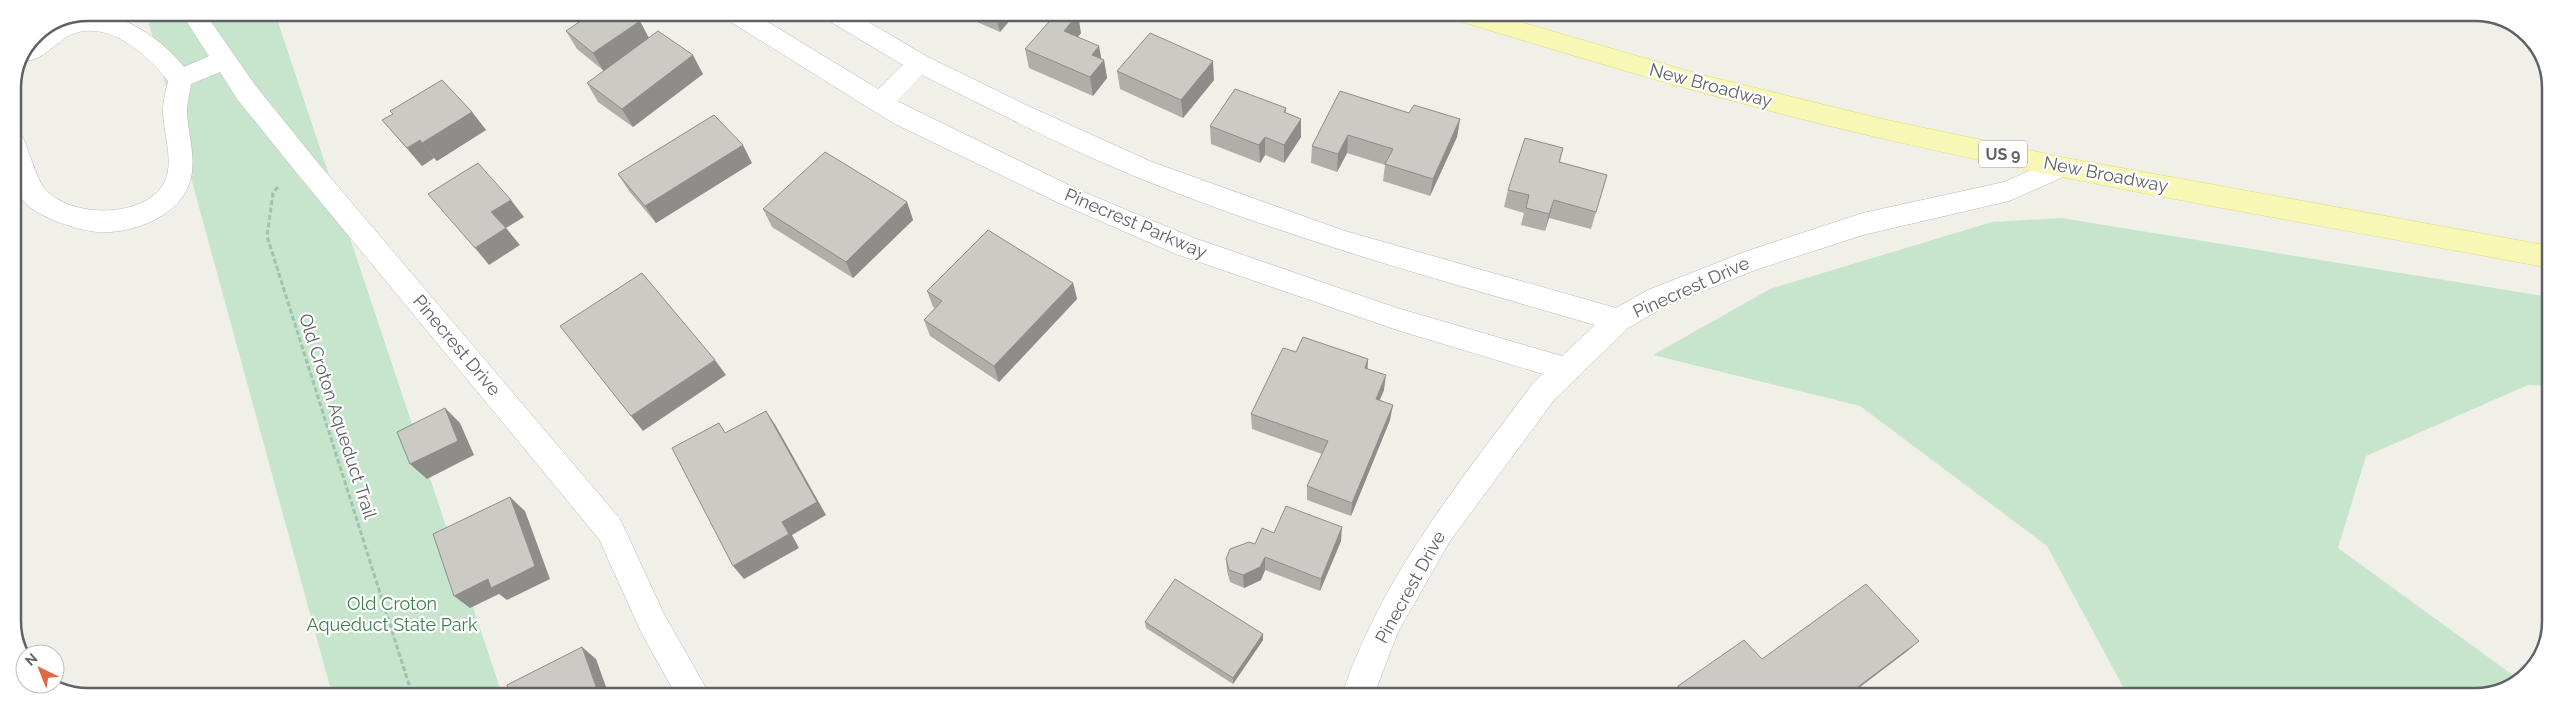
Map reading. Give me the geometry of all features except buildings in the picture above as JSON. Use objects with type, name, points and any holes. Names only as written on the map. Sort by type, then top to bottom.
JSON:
[{"type":"main road","name":"New Broadway","points":[[1488,21],[1699,83],[1789,106],[2061,167],[2542,256]]},
{"type":"street","name":"Pinecrest Drive","points":[[198,21],[246,92],[610,530],[653,624],[690,688]]},
{"type":"street","name":"Pinecrest Parkway","points":[[747,21],[902,116],[1070,197],[1185,246],[1398,319],[1566,370]]},
{"type":"street","points":[[848,21],[919,63],[1017,112],[1143,169],[1343,240],[1618,320]]},
{"type":"street","points":[[21,164],[34,195],[57,211],[98,222],[134,218],[159,204],[175,188],[181,168],[176,110],[180,79],[169,63],[143,41],[120,28],[96,22],[69,26],[35,47]]},
{"type":"street","points":[[180,79],[224,60]]},
{"type":"street","points":[[881,102],[919,63]]},
{"type":"street","name":"Pinecrest Drive","points":[[1361,688],[1386,624],[1440,531],[1544,391],[1618,320],[1656,298],[1701,278],[1863,224],[2010,191],[2061,167]]},
{"type":"path","name":"Old Croton Aqueduct Trail","points":[[290,146],[283,180],[273,193],[267,236],[410,688]]},
{"type":"green space","name":"Old Croton Aqueduct State Park","points":[[148,21],[278,21],[500,688],[330,688]]},
{"type":"green space","points":[[2061,218],[2542,296],[2542,386],[2528,385],[2366,456],[2338,548],[2514,676],[2497,684],[2475,688],[2124,688],[2047,546],[1860,406],[1653,355],[1770,289],[1992,222]]}]
